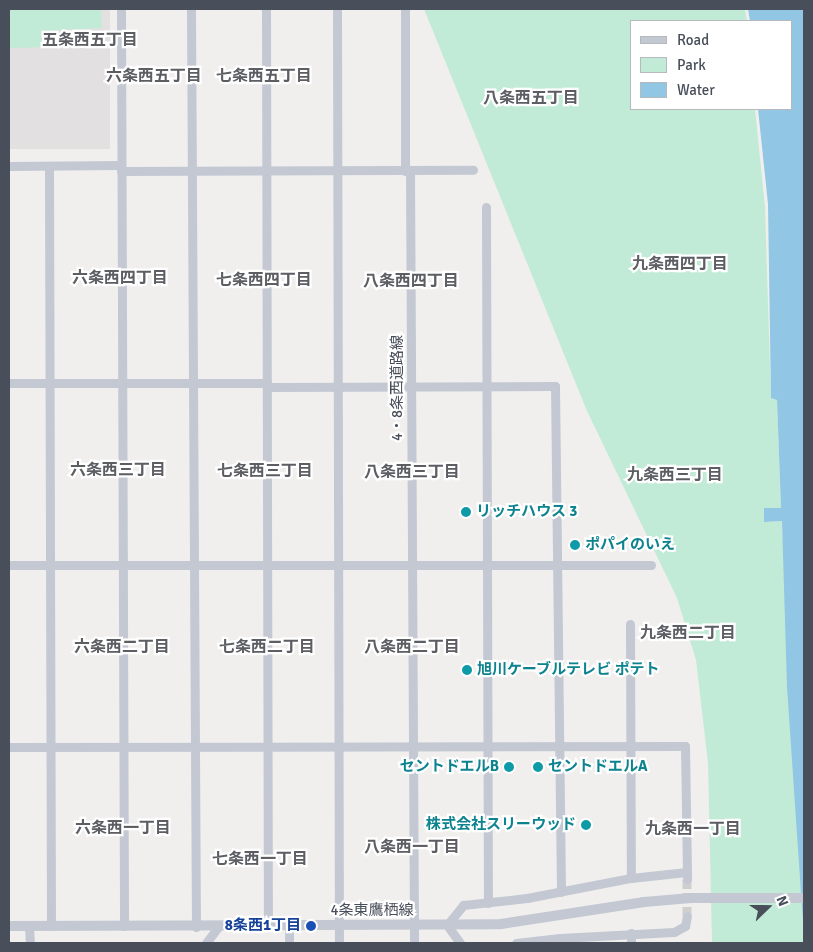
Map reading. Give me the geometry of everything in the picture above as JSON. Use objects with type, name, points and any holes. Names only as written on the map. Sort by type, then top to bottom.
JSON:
[{"type":"street","points":[[121,9],[124,926]]},
{"type":"street","points":[[192,9],[196,927]]},
{"type":"street","points":[[266,9],[268,926]]},
{"type":"street","points":[[337,9],[339,943]]},
{"type":"street","name":"4・8条西道路線","points":[[405,9],[411,386],[414,943]]},
{"type":"street","points":[[9,166],[266,171],[473,170]]},
{"type":"street","points":[[49,166],[51,926]]},
{"type":"street","points":[[486,207],[488,903]]},
{"type":"street","points":[[9,383],[555,386],[561,892]]},
{"type":"street","points":[[9,565],[652,564]]},
{"type":"street","points":[[630,624],[632,746],[631,878]]},
{"type":"street","points":[[9,747],[685,746],[687,876],[631,878],[561,892],[463,905],[447,926],[460,943]]},
{"type":"street","name":"4条東鷹栖線","points":[[9,926],[447,926],[501,924],[644,902],[691,898],[804,898]]},
{"type":"street","points":[[516,943],[631,933],[674,932],[686,926],[687,916]]},
{"type":"street","points":[[29,926],[30,943]]},
{"type":"street","points":[[289,926],[289,943]]},
{"type":"street","points":[[206,943],[218,927]]},
{"type":"street","points":[[631,933],[631,943]]},
{"type":"shaded area","points":[[9,9],[110,9],[110,149],[9,149]]},
{"type":"green space","points":[[9,9],[101,9],[102,28],[56,30],[57,47],[9,48]]},
{"type":"green space","points":[[424,9],[745,9],[747,20],[630,20],[630,110],[755,110],[765,207],[771,398],[777,400],[781,508],[764,508],[764,522],[782,521],[804,943],[712,943],[708,763],[696,660],[677,598],[587,411]]},
{"type":"water","points":[[748,9],[804,9],[804,937],[787,687],[782,521],[764,522],[764,508],[781,508],[777,400],[771,398],[768,204],[758,110],[793,110],[793,20],[750,20]]},
{"type":"tunnel","points":[[687,879],[687,916]]},
{"type":"place","name":"リッチハウス 3","points":[[466,512]]},
{"type":"place","name":"ポパイのいえ","points":[[575,545]]},
{"type":"place","name":"旭川ケーブルテレビ ポテト","points":[[467,670]]},
{"type":"place","name":"セントドエルB","points":[[509,767]]},
{"type":"place","name":"セントドエルA","points":[[538,767]]},
{"type":"place","name":"株式会社スリーウッド","points":[[586,825]]},
{"type":"place","name":"8条西1丁目","points":[[311,926]]},
{"type":"district","name":"五条西五丁目","points":[[90,40]]},
{"type":"district","name":"六条西五丁目","points":[[154,76]]},
{"type":"district","name":"七条西五丁目","points":[[264,76]]},
{"type":"district","name":"八条西五丁目","points":[[531,98]]},
{"type":"district","name":"九条西四丁目","points":[[680,264]]},
{"type":"district","name":"六条西四丁目","points":[[120,278]]},
{"type":"district","name":"七条西四丁目","points":[[264,280]]},
{"type":"district","name":"八条西四丁目","points":[[411,281]]},
{"type":"district","name":"六条西三丁目","points":[[118,470]]},
{"type":"district","name":"七条西三丁目","points":[[265,471]]},
{"type":"district","name":"八条西三丁目","points":[[412,472]]},
{"type":"district","name":"九条西三丁目","points":[[675,475]]},
{"type":"district","name":"九条西二丁目","points":[[688,633]]},
{"type":"district","name":"六条西二丁目","points":[[122,647]]},
{"type":"district","name":"七条西二丁目","points":[[267,647]]},
{"type":"district","name":"八条西二丁目","points":[[412,647]]},
{"type":"district","name":"六条西一丁目","points":[[123,828]]},
{"type":"district","name":"九条西一丁目","points":[[693,829]]},
{"type":"district","name":"八条西一丁目","points":[[412,847]]},
{"type":"district","name":"七条西一丁目","points":[[260,859]]}]
